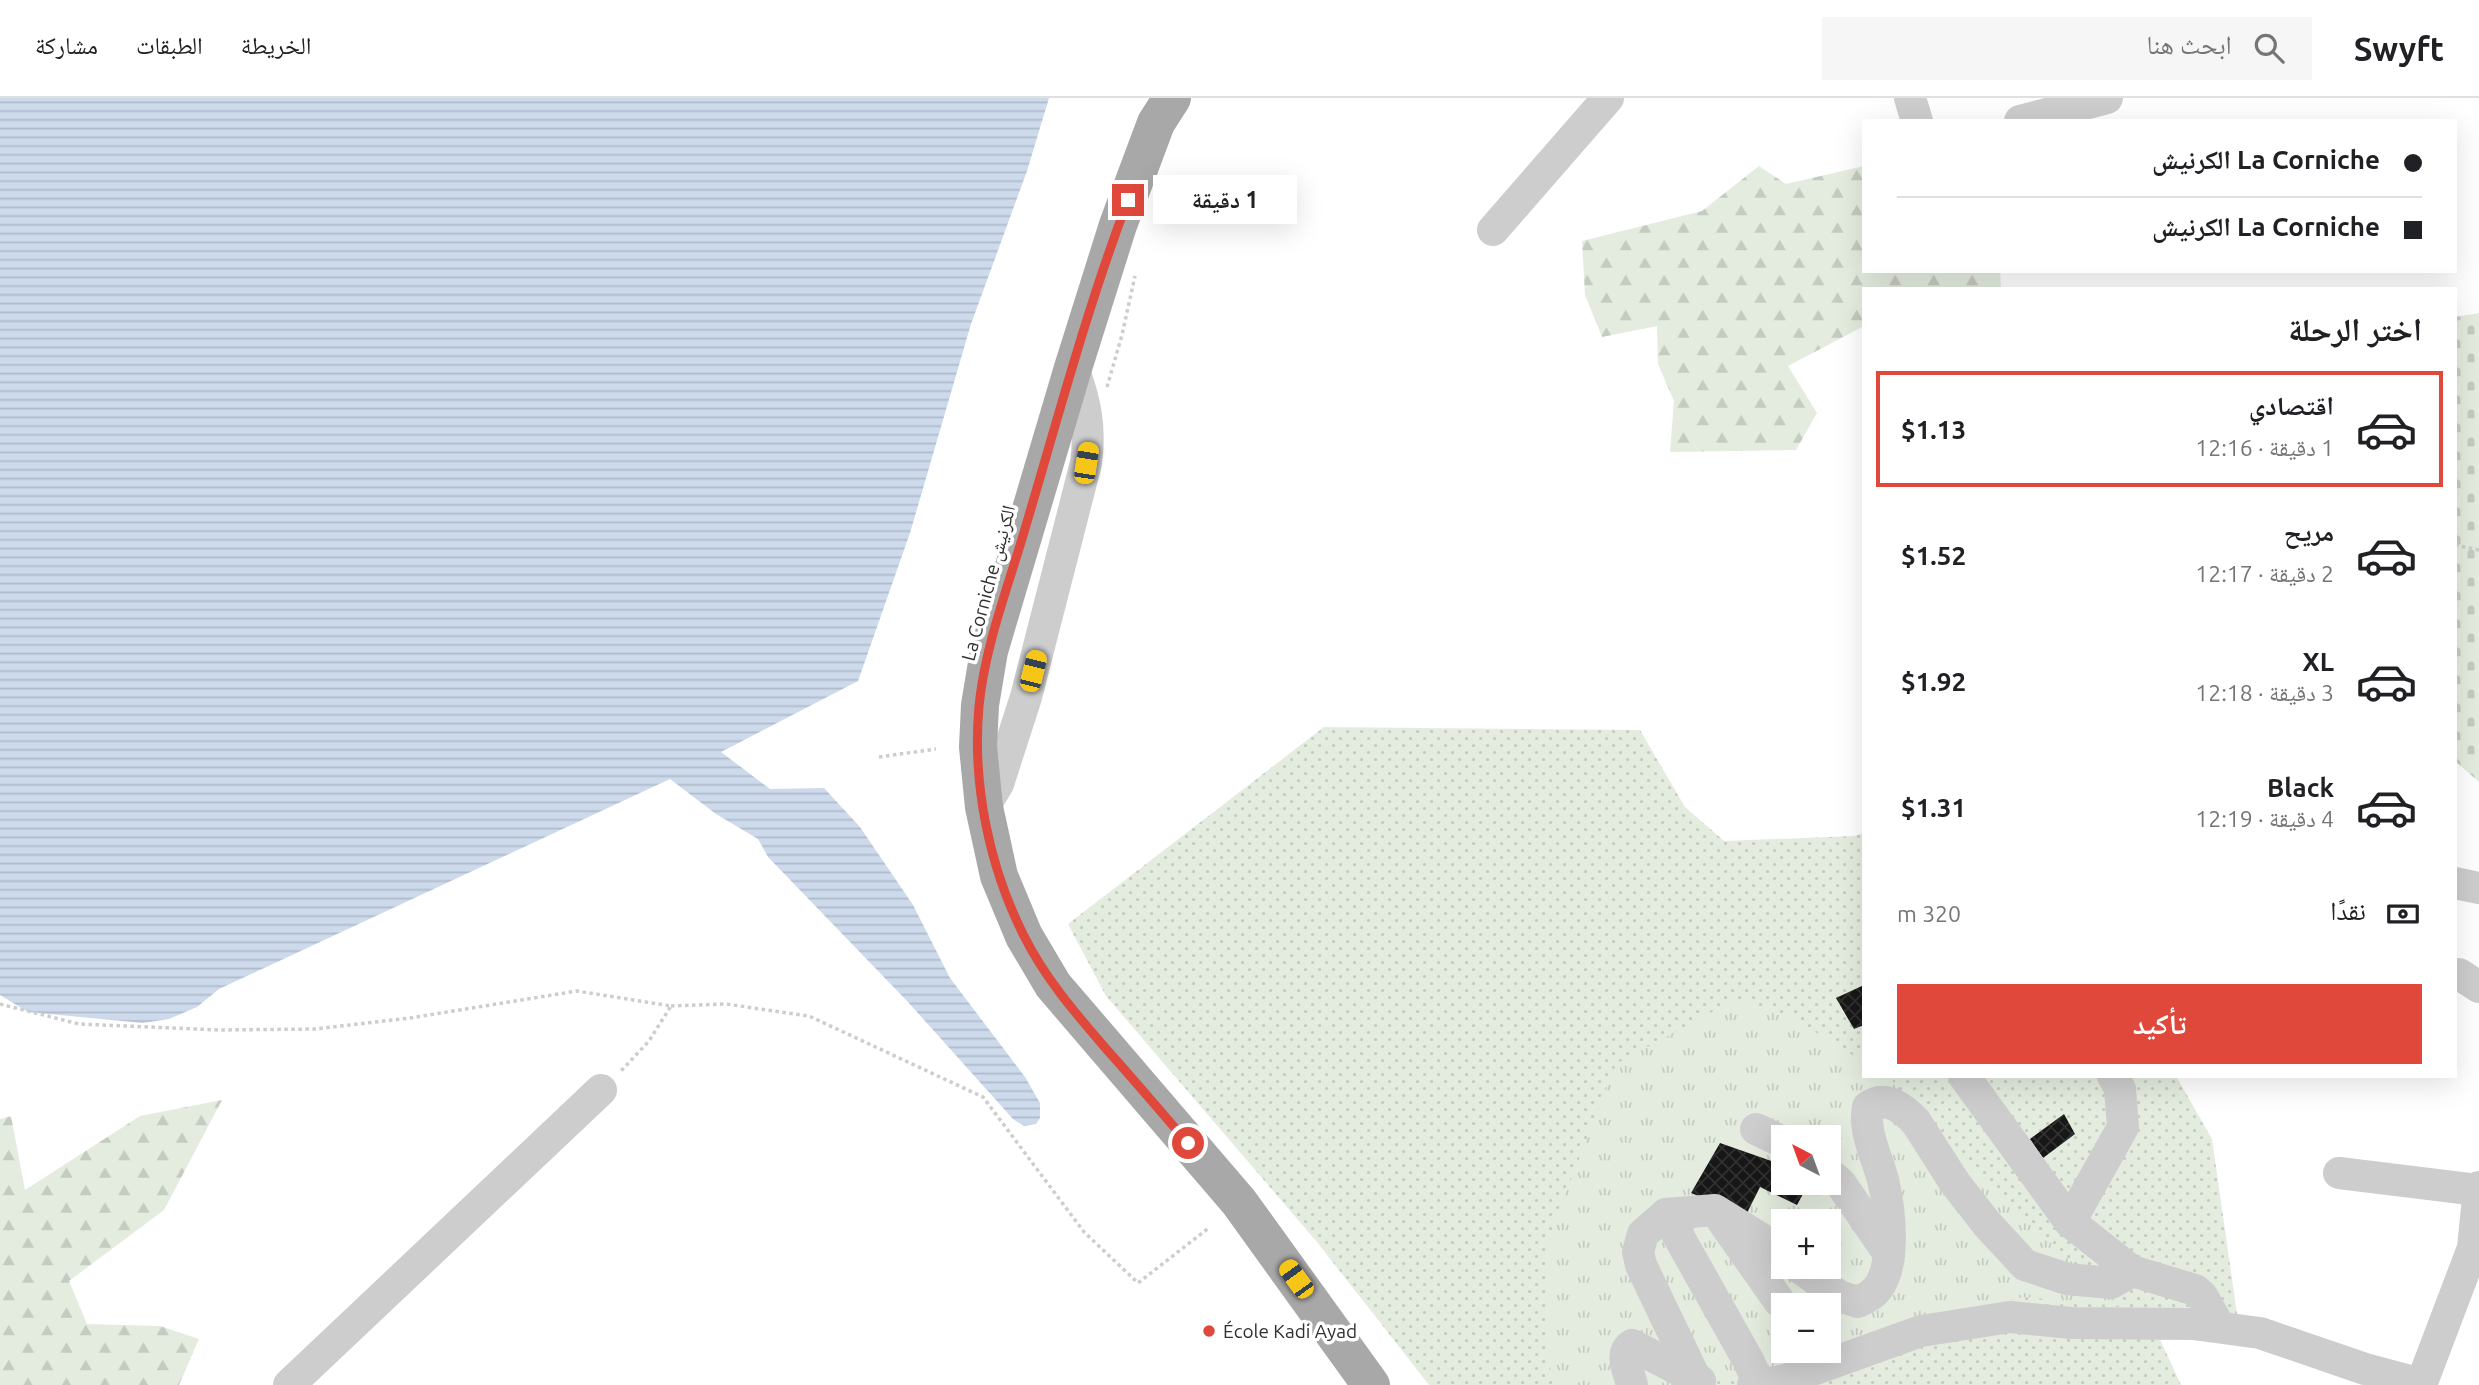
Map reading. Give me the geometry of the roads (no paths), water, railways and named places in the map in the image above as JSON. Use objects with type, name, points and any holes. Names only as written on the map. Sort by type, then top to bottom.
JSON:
[{"type":"main road","name":"La Corniche الكرنيش","points":[[1145,98],[1135,113],[1104,199],[985,589],[963,671],[956,712],[956,755],[961,805],[973,863],[985,901],[1002,946],[1023,982],[1083,1057],[1243,1240],[1343,1385]]},
{"type":"main road","name":"La Corniche الكرنيش","points":[[1172,98],[1156,123],[1118,225],[989,651],[979,705],[978,747],[984,807],[999,876],[1024,936],[1053,985],[1239,1202],[1371,1385]]},
{"type":"street","points":[[1493,230],[1608,98]]},
{"type":"street","points":[[1910,98],[1916,119]]},
{"type":"street","points":[[2028,119],[2107,98]]},
{"type":"street","points":[[2457,883],[2479,888]]},
{"type":"street","points":[[1965,1078],[2070,1222],[2132,1271],[2195,1290],[2202,1296],[2219,1326]]},
{"type":"street","points":[[2070,1222],[2123,1127],[2120,1089],[2114,1078]]},
{"type":"street","points":[[289,1385],[601,1090]]},
{"type":"street","points":[[1815,1279],[1839,1296],[1858,1302],[1874,1293],[1884,1274],[1889,1254],[1890,1229],[1884,1183],[1866,1119],[1868,1107],[1881,1101],[1889,1102],[1916,1122],[1955,1183],[1987,1224],[2025,1265],[2067,1279],[2112,1283],[2132,1271]]},
{"type":"street","points":[[1753,1385],[1782,1381],[1922,1331],[2010,1317],[2071,1323],[2219,1326],[2260,1333],[2421,1385],[2476,1250],[2479,1188],[2339,1173]]},
{"type":"street","points":[[1841,1184],[1889,1254]]},
{"type":"street","points":[[1715,1210],[1773,1293]]},
{"type":"street","points":[[1705,1381],[1641,1265],[1639,1252],[1643,1234],[1666,1214],[1715,1210],[1771,1247]]},
{"type":"street","points":[[1666,1214],[1759,1384]]},
{"type":"street","points":[[1632,1385],[1624,1354],[1632,1345],[1705,1381]]},
{"type":"water","points":[[0,98],[1049,98],[1027,171],[971,324],[910,533],[858,681],[721,752],[770,789],[824,788],[860,827],[913,905],[950,978],[1025,1077],[1040,1103],[1040,1118],[1036,1124],[1024,1126],[1013,1119],[908,1002],[768,857],[758,839],[716,814],[670,779],[219,989],[197,1007],[169,1019],[143,1023],[28,1012],[0,995]]},
{"type":"place","name":"École Kadi Ayad","points":[[1209,1331]]}]
